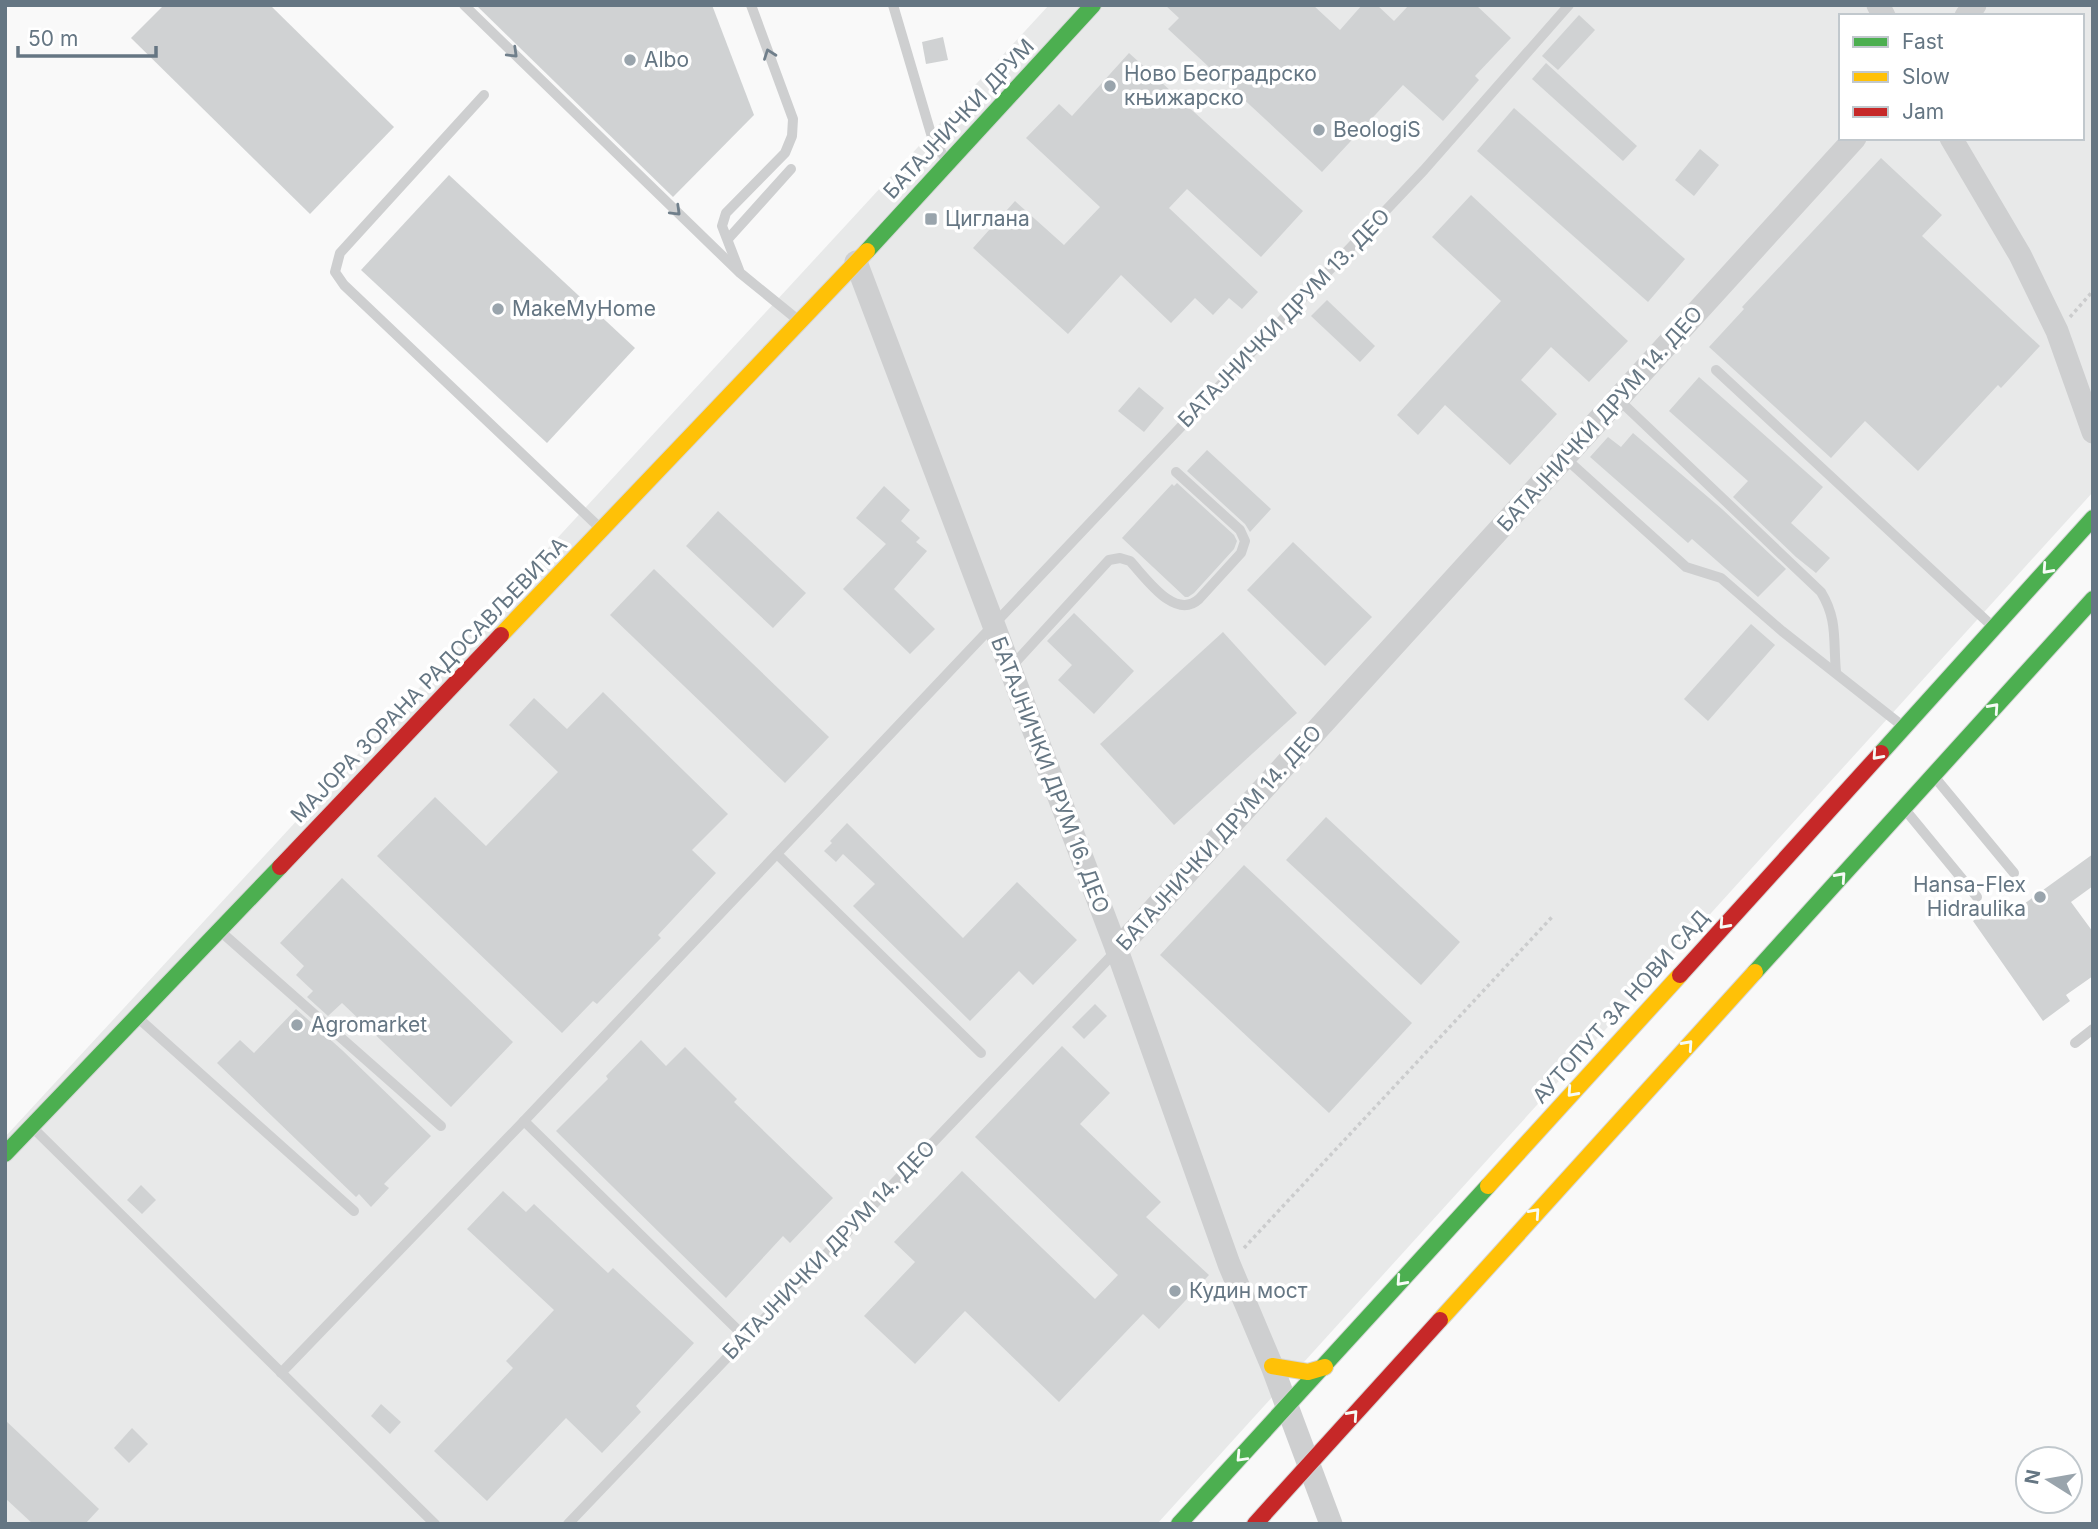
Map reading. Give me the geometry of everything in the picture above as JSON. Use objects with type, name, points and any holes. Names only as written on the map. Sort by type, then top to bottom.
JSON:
[{"type":"main road","name":"БАТАЈНИЧКИ ДРУМ","points":[[856,262],[1093,5]]},
{"type":"main road","name":"МАЈОРА ЗОРАНА РАДОСАВЉЕВИЋА","points":[[5,1154],[856,262]]},
{"type":"main road","name":"АУТОПУТ ЗА НОВИ САД","points":[[1179,1524],[1325,1367],[2093,518]]},
{"type":"main road","points":[[1255,1524],[2093,599]]},
{"type":"main road","points":[[1272,1366],[1308,1372],[1325,1367]]},
{"type":"street","name":"БАТАЈНИЧКИ ДРУМ 14. ДЕО","points":[[1117,950],[1853,140]]},
{"type":"street","points":[[1952,140],[2020,255],[2057,331],[2093,432]]},
{"type":"street","name":"БАТАЈНИЧКИ ДРУМ 16. ДЕО","points":[[856,262],[1117,950],[1229,1264],[1272,1366],[1307,1466],[1331,1524]]},
{"type":"lane","points":[[464,5],[739,272],[801,322]]},
{"type":"lane","points":[[739,272],[722,226],[726,213],[785,153],[792,136],[793,119],[751,5]]},
{"type":"lane","points":[[893,5],[932,137],[948,162]]},
{"type":"lane","name":"БАТАЈНИЧКИ ДРУМ 13. ДЕО","points":[[993,625],[1424,170],[1569,5]]},
{"type":"lane","points":[[484,94],[340,253],[335,272],[344,285],[602,530]]},
{"type":"lane","points":[[728,239],[791,169]]},
{"type":"lane","points":[[1716,370],[1993,627]]},
{"type":"lane","points":[[1618,399],[1821,592],[1830,606],[1834,620],[1836,672]]},
{"type":"lane","points":[[1565,457],[1686,567],[1721,578],[1782,631],[1903,727]]},
{"type":"lane","points":[[1009,670],[1109,559],[1121,558],[1129,561],[1171,602],[1182,607],[1194,604],[1241,553],[1245,541],[1240,530],[1176,472]]},
{"type":"lane","points":[[281,1373],[524,1121],[993,625]]},
{"type":"lane","points":[[1933,775],[2014,873]]},
{"type":"lane","points":[[1903,807],[1978,897]]},
{"type":"lane","points":[[776,855],[981,1053]]},
{"type":"lane","points":[[219,930],[441,1126]]},
{"type":"lane","name":"БАТАЈНИЧКИ ДРУМ 14. ДЕО","points":[[568,1524],[1117,950]]},
{"type":"lane","points":[[136,1017],[354,1212]]},
{"type":"lane","points":[[2075,1043],[2093,1029]]},
{"type":"lane","points":[[524,1121],[745,1337]]},
{"type":"lane","points":[[31,1126],[435,1524]]},
{"type":"path","points":[[2057,331],[2093,291]]},
{"type":"path","points":[[1229,1264],[1552,917]]},
{"type":"shaded area","points":[[1049,5],[2093,5],[2093,492],[1157,1524],[5,1524],[5,1137]]},
{"type":"building","points":[[164,5],[270,5],[394,127],[310,214],[131,38]]},
{"type":"building","name":"Albo","points":[[476,5],[712,5],[754,115],[673,197]]},
{"type":"building","name":"BeologiS","points":[[1165,5],[1313,5],[1340,30],[1362,5],[1377,5],[1394,21],[1409,5],[1476,5],[1511,38],[1475,76],[1479,80],[1443,121],[1403,85],[1322,172],[1168,29],[1179,18]]},
{"type":"building","points":[[1579,15],[1595,30],[1558,70],[1542,56]]},
{"type":"building","points":[[943,37],[948,60],[926,64],[922,42]]},
{"type":"building","points":[[1129,53],[1303,211],[1261,257],[1187,189],[1169,208],[1258,292],[1242,309],[1229,298],[1213,315],[1195,298],[1171,323],[1121,275],[1068,334],[973,248],[1015,201],[1064,245],[1100,207],[1026,138],[1059,104],[1072,116]]},
{"type":"building","points":[[1546,63],[1637,146],[1623,161],[1532,79]]},
{"type":"building","points":[[1514,108],[1685,259],[1648,302],[1477,151]]},
{"type":"building","points":[[1700,149],[1719,165],[1694,196],[1675,180]]},
{"type":"building","points":[[1881,158],[1942,215],[1922,236],[2040,346],[2001,388],[1998,385],[1918,471],[1865,421],[1831,458],[1709,347],[1744,309],[1742,307]]},
{"type":"building","name":"MakeMyHome","points":[[449,175],[635,348],[547,443],[361,270]]},
{"type":"building","points":[[1471,195],[1628,341],[1589,382],[1551,347],[1521,380],[1557,414],[1510,465],[1445,405],[1418,435],[1397,415],[1501,301],[1432,237]]},
{"type":"building","points":[[1327,300],[1375,346],[1360,362],[1311,316]]},
{"type":"building","points":[[1699,377],[1823,487],[1791,523],[1830,558],[1816,573],[1733,497],[1748,481],[1669,411]]},
{"type":"building","points":[[1139,387],[1164,408],[1144,432],[1118,411]]},
{"type":"building","points":[[1633,433],[1722,509],[1786,569],[1758,597],[1692,539],[1688,543],[1590,457],[1608,437],[1621,447]]},
{"type":"building","points":[[1207,450],[1271,509],[1250,532],[1245,524],[1187,471]]},
{"type":"building","points":[[1177,483],[1234,535],[1237,541],[1234,549],[1188,597],[1122,538],[1172,484],[1174,486]]},
{"type":"building","points":[[884,486],[910,510],[901,521],[920,538],[916,542],[927,551],[894,589],[935,629],[910,654],[843,589],[886,544],[856,518]]},
{"type":"building","points":[[718,511],[806,593],[773,628],[686,546]]},
{"type":"building","points":[[1293,542],[1372,617],[1325,666],[1247,590]]},
{"type":"building","points":[[654,569],[829,737],[785,783],[610,615]]},
{"type":"building","points":[[1074,613],[1134,671],[1094,714],[1058,680],[1072,665],[1047,641]]},
{"type":"building","points":[[1751,624],[1775,645],[1708,721],[1684,699]]},
{"type":"building","points":[[1223,632],[1297,713],[1174,825],[1100,744]]},
{"type":"building","points":[[603,692],[728,814],[692,850],[716,873],[658,935],[661,938],[597,1004],[593,1001],[562,1033],[377,856],[435,797],[486,846],[558,772],[509,725],[534,698],[567,729]]},
{"type":"building","points":[[1326,817],[1460,942],[1421,985],[1286,860]]},
{"type":"building","points":[[847,823],[963,938],[1017,882],[1077,940],[1033,985],[1019,971],[970,1021],[853,906],[875,884],[843,854],[836,862],[824,851]]},
{"type":"building","points":[[2093,854],[2093,886],[2071,902],[2093,932],[2093,976],[2066,995],[2070,1001],[2043,1021],[1973,921],[2000,901],[2010,914]]},
{"type":"building","points":[[1244,865],[1412,1023],[1329,1113],[1160,955]]},
{"type":"building","points":[[342,878],[513,1042],[451,1107],[342,1003],[328,1016],[307,997],[313,991],[296,975],[304,966],[280,943]]},
{"type":"building","points":[[1095,1004],[1107,1016],[1084,1039],[1072,1027]]},
{"type":"building","points":[[296,1009],[431,1136],[384,1184],[389,1188],[371,1207],[359,1194],[356,1197],[217,1063],[240,1040],[254,1053]]},
{"type":"building","points":[[641,1040],[666,1066],[685,1047],[737,1099],[734,1102],[833,1198],[790,1243],[783,1236],[726,1298],[556,1131],[608,1079],[606,1076]]},
{"type":"building","points":[[1062,1046],[1110,1093],[1080,1124],[1161,1202],[1146,1217],[1209,1275],[1159,1329],[1143,1314],[1059,1402],[965,1311],[915,1364],[864,1316],[915,1262],[894,1242],[962,1171],[1095,1299],[1118,1275],[975,1137]]},
{"type":"building","points":[[141,1185],[156,1200],[142,1214],[127,1200]]},
{"type":"building","points":[[503,1191],[526,1212],[534,1204],[608,1273],[613,1268],[694,1343],[636,1406],[641,1412],[602,1453],[566,1418],[487,1501],[434,1451],[513,1368],[506,1361],[554,1310],[467,1229]]},
{"type":"building","points":[[381,1404],[401,1422],[390,1434],[371,1416]]},
{"type":"building","points":[[5,1420],[99,1509],[85,1524],[33,1524],[5,1498]]},
{"type":"building","points":[[132,1428],[148,1444],[129,1463],[114,1448]]},
{"type":"traffic: fast","points":[[867,251],[1093,5]]},
{"type":"traffic: fast","points":[[1881,753],[2093,518]]},
{"type":"traffic: fast","points":[[1755,972],[2093,599]]},
{"type":"traffic: fast","points":[[5,1154],[280,867]]},
{"type":"traffic: fast","points":[[1179,1524],[1488,1186]]},
{"type":"traffic: slow","points":[[501,635],[867,251]]},
{"type":"traffic: slow","points":[[1440,1320],[1755,972]]},
{"type":"traffic: slow","points":[[1488,1186],[1680,975]]},
{"type":"traffic: slow","points":[[1272,1366],[1308,1372],[1325,1367]]},
{"type":"traffic: jam","points":[[280,867],[501,635]]},
{"type":"traffic: jam","points":[[1680,975],[1881,753]]},
{"type":"traffic: jam","points":[[1255,1524],[1440,1320]]},
{"type":"place","name":"Albo","points":[[630,60]]},
{"type":"place","name":"Ново Београдрско књижарско","points":[[1110,86]]},
{"type":"place","name":"BeologiS","points":[[1319,130]]},
{"type":"place","name":"Циглана","points":[[931,219]]},
{"type":"place","name":"MakeMyHome","points":[[498,309]]},
{"type":"place","name":"Hansa-Flex Hidraulika","points":[[2040,897]]},
{"type":"place","name":"Agromarket","points":[[297,1025]]},
{"type":"place","name":"Кудин мост","points":[[1175,1291]]}]
